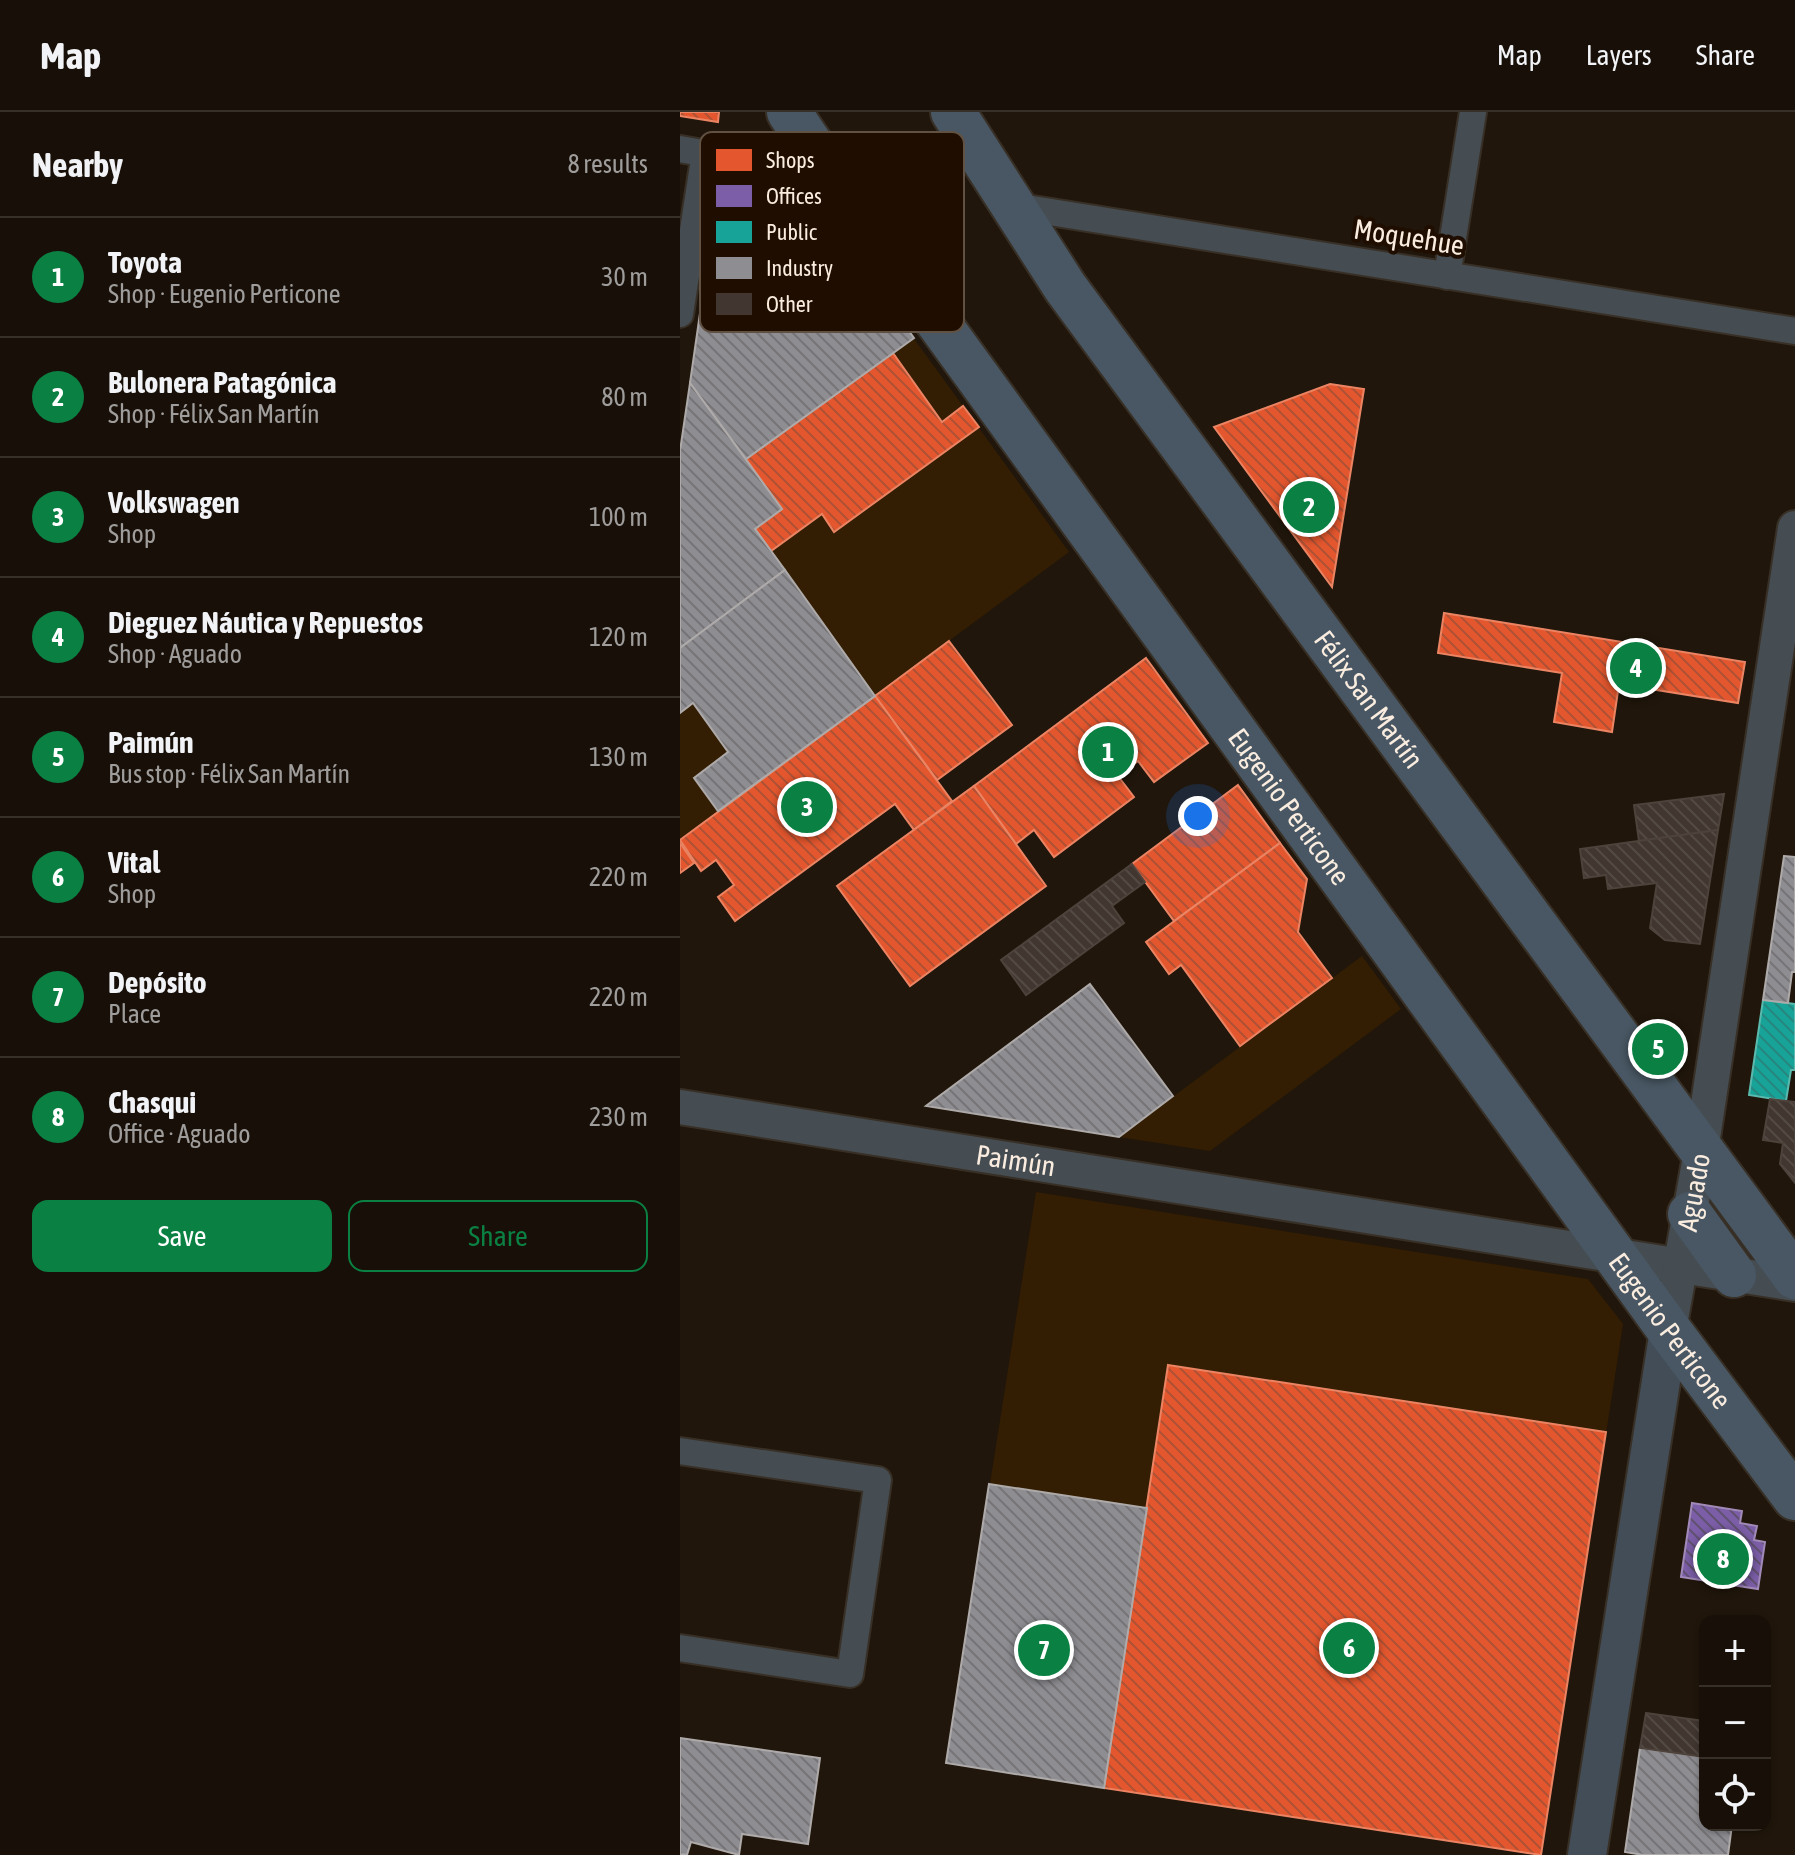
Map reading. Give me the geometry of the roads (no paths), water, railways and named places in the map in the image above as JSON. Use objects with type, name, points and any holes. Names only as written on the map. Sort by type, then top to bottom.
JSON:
[{"type":"highway","name":"Eugenio Perticone","points":[[789,112],[802,132]]},
{"type":"highway","name":"Félix San Martín","points":[[953,112],[1065,287],[1795,1277]]},
{"type":"highway","name":"Eugenio Perticone","points":[[945,332],[1669,1330],[1795,1498]]},
{"type":"highway","points":[[1690,1214],[1734,1275]]},
{"type":"main road","name":"Aguado","points":[[1587,1855],[1669,1330]]},
{"type":"street","points":[[1447,276],[1473,112]]},
{"type":"street","points":[[680,314],[693,151]]},
{"type":"street","name":"Moquehue","points":[[1013,206],[1795,331]]},
{"type":"street","name":"Aguado","points":[[1669,1330],[1701,1151],[1795,528]]},
{"type":"street","name":"Paimún","points":[[680,1107],[1795,1284]]},
{"type":"street","points":[[680,1451],[878,1480],[850,1674],[680,1648]]},
{"type":"place","name":"Bulonera Patagónica","points":[[1309,507]]},
{"type":"place","name":"Dieguez Náutica y Repuestos","points":[[1636,668]]},
{"type":"place","name":"Toyota","points":[[1108,752]]},
{"type":"place","name":"Volkswagen","points":[[807,807]]},
{"type":"place","name":"Paimún","points":[[1658,1049]]},
{"type":"place","name":"Chasqui","points":[[1723,1559]]},
{"type":"place","name":"Vital","points":[[1349,1648]]},
{"type":"place","name":"Depósito","points":[[1044,1650]]}]
